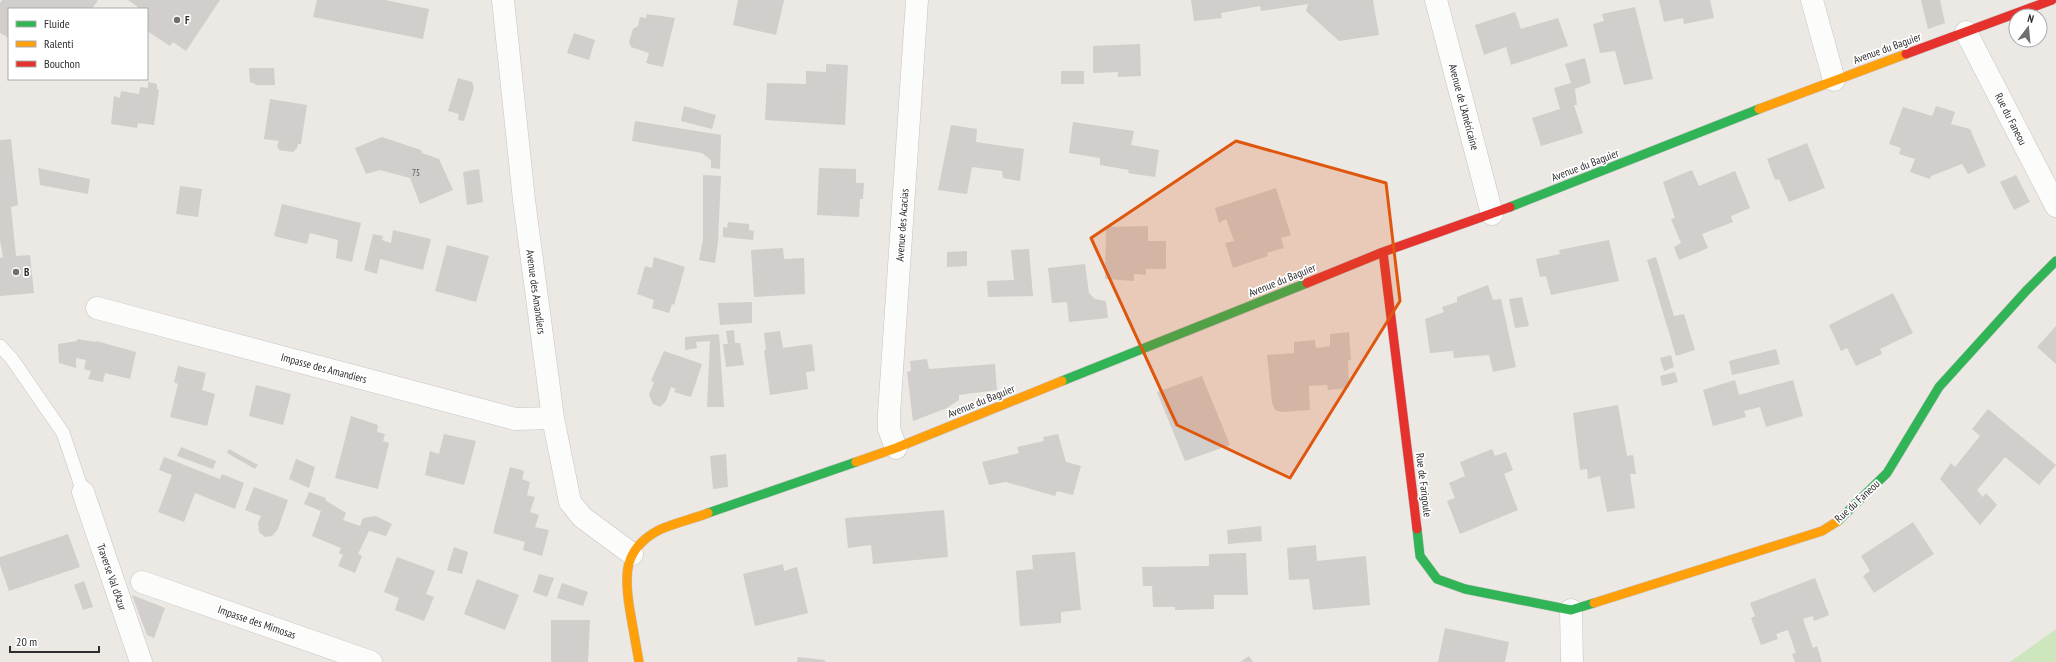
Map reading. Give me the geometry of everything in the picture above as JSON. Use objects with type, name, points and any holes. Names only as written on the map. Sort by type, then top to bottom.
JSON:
[{"type":"street","name":"Avenue des Amandiers","points":[[503,0],[524,200],[553,418],[570,502],[582,517],[632,554]]},
{"type":"street","name":"Avenue des Acacias","points":[[896,448],[889,429],[889,414],[917,0]]},
{"type":"street","name":"Avenue de L'Américaine","points":[[1436,0],[1492,214]]},
{"type":"street","points":[[1812,0],[1834,80]]},
{"type":"street","name":"Avenue du Baguier","points":[[639,662],[625,585],[626,569],[632,554],[643,541],[660,530],[896,448],[1383,252],[1492,214],[1834,80],[2052,0]]},
{"type":"street","name":"Rue du Faneou","points":[[1966,32],[2056,206]]},
{"type":"street","name":"Rue de Farigoule","points":[[1383,252],[1420,556],[1437,579],[1465,589],[1571,610]]},
{"type":"street","name":"Rue du Faneou","points":[[1571,610],[1822,531],[1841,519],[1887,473],[1939,387],[2026,291],[2056,261]]},
{"type":"street","name":"Impasse des Amandiers","points":[[97,308],[515,419],[553,418]]},
{"type":"street","name":"Traverse Val d'Azur","points":[[83,492],[141,662]]},
{"type":"street","name":"Impasse des Mimosas","points":[[142,582],[371,662]]},
{"type":"street","points":[[1571,610],[1572,662]]},
{"type":"lane","points":[[0,346],[12,359],[63,433],[83,492]]},
{"type":"highlighted area","points":[[1236,141],[1386,183],[1400,301],[1290,478],[1177,425],[1091,238]]},
{"type":"green space","points":[[2056,629],[2056,662],[2010,662]]},
{"type":"building","points":[[2,0],[98,0],[93,8],[8,8],[8,37],[0,33],[0,3]]},
{"type":"building","name":"F","points":[[128,0],[220,0],[186,51],[173,42],[170,46],[148,32],[148,8],[138,7]]},
{"type":"building","points":[[317,0],[385,0],[429,9],[423,39],[313,17]]},
{"type":"building","points":[[738,0],[784,0],[776,35],[733,25]]},
{"type":"building","points":[[1191,0],[1373,0],[1379,35],[1339,41],[1306,11],[1308,4],[1261,11],[1260,6],[1221,13],[1222,18],[1194,21]]},
{"type":"building","points":[[1659,0],[1710,0],[1714,18],[1684,24],[1683,18],[1664,22]]},
{"type":"building","points":[[1921,0],[1940,0],[1945,23],[1928,29]]},
{"type":"building","points":[[1635,7],[1653,79],[1624,85],[1615,51],[1600,53],[1593,24],[1604,21],[1602,14]]},
{"type":"building","points":[[1515,12],[1521,29],[1558,18],[1568,46],[1511,65],[1506,47],[1484,55],[1475,25]]},
{"type":"building","points":[[647,14],[675,18],[663,67],[646,63],[649,53],[631,47],[629,42],[633,29],[638,26],[640,17],[646,18]]},
{"type":"building","points":[[574,33],[595,40],[589,60],[567,53]]},
{"type":"building","points":[[1140,44],[1141,76],[1118,77],[1118,72],[1093,73],[1093,46]]},
{"type":"building","points":[[1585,58],[1591,83],[1575,89],[1577,105],[1574,105],[1583,133],[1541,146],[1532,118],[1560,109],[1554,88],[1571,83],[1565,64]]},
{"type":"building","points":[[826,64],[848,65],[845,125],[765,120],[767,83],[806,84],[806,71],[826,72]]},
{"type":"building","points":[[249,68],[274,68],[275,85],[257,85],[250,82]]},
{"type":"building","points":[[1061,71],[1084,71],[1084,84],[1061,84]]},
{"type":"building","points":[[458,78],[472,82],[474,88],[464,121],[458,120],[459,114],[448,111]]},
{"type":"building","points":[[148,82],[157,84],[157,89],[159,90],[154,125],[138,123],[137,128],[111,124],[114,96],[120,98],[121,91],[139,94],[140,87],[148,88]]},
{"type":"building","points":[[270,99],[307,105],[301,144],[298,144],[297,148],[293,152],[279,150],[277,146],[279,141],[264,139]]},
{"type":"building","points":[[684,106],[716,115],[712,129],[681,121]]},
{"type":"building","points":[[1936,106],[1955,112],[1951,124],[1970,129],[1986,166],[1968,174],[1962,164],[1931,176],[1930,179],[1910,172],[1915,159],[1899,154],[1901,148],[1889,144],[1903,107],[1932,116]]},
{"type":"building","points":[[635,121],[721,135],[720,169],[711,168],[711,160],[702,153],[632,141]]},
{"type":"building","points":[[1073,122],[1134,131],[1131,145],[1159,150],[1155,177],[1128,173],[1129,170],[1100,165],[1100,158],[1069,153]]},
{"type":"building","points":[[951,125],[977,129],[976,142],[1024,149],[1020,181],[1003,178],[1002,171],[972,167],[967,194],[938,190]]},
{"type":"building","points":[[382,137],[421,150],[422,153],[439,159],[453,190],[420,204],[410,178],[380,170],[366,174],[355,148]]},
{"type":"building","points":[[11,139],[18,205],[11,207],[16,256],[30,255],[34,293],[0,296],[0,258],[3,257],[0,240],[0,140]]},
{"type":"building","points":[[1807,143],[1825,188],[1789,202],[1779,179],[1775,180],[1767,159]]},
{"type":"building","points":[[38,168],[90,179],[88,194],[40,185]]},
{"type":"building","points":[[819,168],[856,169],[856,183],[864,183],[863,199],[860,199],[859,217],[817,215]]},
{"type":"building","points":[[479,169],[483,202],[467,205],[463,172]]},
{"type":"building","points":[[1692,170],[1699,186],[1735,171],[1750,208],[1731,216],[1733,222],[1702,234],[1708,248],[1679,260],[1674,247],[1681,243],[1671,219],[1675,218],[1663,182]]},
{"type":"building","points":[[703,175],[721,176],[718,242],[715,263],[699,260],[703,240]]},
{"type":"building","points":[[2016,175],[2030,202],[2014,210],[2000,182]]},
{"type":"building","points":[[180,186],[202,189],[198,217],[176,214]]},
{"type":"building","points":[[1276,188],[1291,235],[1281,238],[1284,248],[1267,253],[1268,256],[1233,268],[1225,243],[1234,241],[1226,219],[1219,223],[1215,208]]},
{"type":"building","points":[[282,204],[361,223],[352,262],[336,258],[338,240],[310,233],[307,244],[274,236]]},
{"type":"building","points":[[728,222],[749,224],[749,230],[754,231],[753,240],[723,237],[723,227],[727,228]]},
{"type":"building","points":[[1148,226],[1148,241],[1166,241],[1166,269],[1146,269],[1146,275],[1134,274],[1134,281],[1105,279],[1106,227]]},
{"type":"building","points":[[393,230],[431,239],[423,270],[380,259],[377,274],[364,270],[373,234],[383,236],[382,240],[391,243]]},
{"type":"building","points":[[1609,240],[1619,281],[1551,295],[1546,276],[1540,277],[1536,259],[1560,254],[1559,250]]},
{"type":"building","points":[[447,245],[489,256],[476,302],[435,291]]},
{"type":"building","points":[[783,248],[784,259],[804,258],[805,294],[754,297],[751,250]]},
{"type":"building","points":[[1029,249],[1033,296],[988,297],[987,281],[1014,280],[1011,250]]},
{"type":"building","points":[[967,251],[967,266],[947,267],[947,252]]},
{"type":"building","points":[[654,257],[685,267],[674,305],[672,304],[669,313],[652,308],[654,300],[637,294],[645,266],[652,268]]},
{"type":"building","points":[[1656,257],[1674,316],[1684,314],[1695,350],[1676,356],[1647,260]]},
{"type":"building","points":[[1085,264],[1089,293],[1095,299],[1106,301],[1108,318],[1069,322],[1067,302],[1052,303],[1048,268]]},
{"type":"building","points":[[1488,285],[1493,300],[1501,299],[1516,367],[1493,372],[1489,355],[1454,358],[1453,351],[1430,353],[1425,319],[1444,312],[1442,307],[1457,302],[1457,297]]},
{"type":"building","points":[[1893,293],[1913,333],[1880,349],[1882,354],[1856,366],[1847,348],[1841,351],[1829,325]]},
{"type":"building","points":[[1522,297],[1529,326],[1515,328],[1509,299]]},
{"type":"building","points":[[752,302],[752,323],[720,325],[718,303]]},
{"type":"building","points":[[2056,326],[2056,364],[2037,347]]},
{"type":"building","points":[[734,330],[735,343],[740,343],[744,365],[726,367],[723,344],[728,344],[726,331]]},
{"type":"building","points":[[780,331],[783,348],[812,344],[815,371],[806,372],[808,389],[770,395],[764,350],[766,350],[764,333]]},
{"type":"building","points":[[1349,332],[1351,360],[1348,360],[1349,388],[1328,390],[1327,385],[1309,386],[1310,410],[1281,412],[1275,410],[1272,403],[1267,355],[1294,353],[1294,342],[1315,340],[1316,348],[1330,346],[1330,334]]},
{"type":"building","points":[[719,334],[724,407],[707,407],[710,341],[696,342],[697,348],[685,350],[685,337]]},
{"type":"building","points":[[77,339],[96,341],[136,352],[130,379],[105,373],[103,382],[88,379],[91,371],[84,369],[86,360],[76,358],[76,368],[59,363],[58,344],[77,341]]},
{"type":"building","points":[[1776,349],[1780,364],[1732,375],[1729,361]]},
{"type":"building","points":[[664,351],[702,364],[691,397],[674,392],[676,389],[671,387],[666,401],[660,407],[653,404],[649,395],[654,382],[651,381]]},
{"type":"building","points":[[1671,355],[1674,367],[1664,371],[1660,358]]},
{"type":"building","points":[[927,359],[929,369],[995,364],[997,390],[959,395],[959,400],[947,408],[913,421],[907,372],[911,371],[910,361]]},
{"type":"building","points":[[178,366],[206,373],[202,390],[215,394],[207,426],[170,417],[178,384],[174,382]]},
{"type":"building","points":[[1675,372],[1678,382],[1662,386],[1660,376]]},
{"type":"building","points":[[1202,376],[1230,445],[1185,461],[1157,392]]},
{"type":"building","points":[[1735,380],[1739,395],[1793,380],[1803,416],[1766,427],[1760,407],[1744,411],[1746,417],[1713,426],[1703,390]]},
{"type":"building","points":[[256,385],[291,394],[283,425],[249,416]]},
{"type":"building","points":[[1618,405],[1627,456],[1633,455],[1636,474],[1630,474],[1635,508],[1607,512],[1600,476],[1588,479],[1587,469],[1580,470],[1573,413]]},
{"type":"building","points":[[1988,409],[2056,465],[2039,485],[2005,457],[1977,490],[1983,497],[1986,493],[1997,505],[1980,525],[1940,479],[1951,463],[1955,467],[1980,436],[1972,429]]},
{"type":"building","points":[[351,416],[378,425],[377,432],[385,434],[383,441],[389,443],[378,489],[335,478]]},
{"type":"building","points":[[444,434],[476,441],[464,485],[425,475],[430,451],[439,454]]},
{"type":"building","points":[[1058,434],[1066,462],[1081,466],[1073,495],[1057,491],[1055,496],[1006,482],[989,485],[982,462],[1019,453],[1017,447],[1044,441],[1043,437]]},
{"type":"building","points":[[181,447],[216,461],[213,469],[177,456]]},
{"type":"building","points":[[229,449],[258,465],[255,469],[227,453]]},
{"type":"building","points":[[1492,449],[1495,456],[1506,452],[1513,470],[1504,474],[1518,510],[1460,534],[1447,501],[1455,498],[1449,483],[1465,476],[1460,462]]},
{"type":"building","points":[[726,454],[728,487],[713,489],[710,456]]},
{"type":"building","points":[[164,457],[220,479],[222,474],[244,483],[235,509],[195,493],[184,522],[158,512],[172,475],[159,470]]},
{"type":"building","points":[[296,459],[315,467],[309,488],[289,479]]},
{"type":"building","points":[[510,467],[524,471],[522,479],[530,482],[527,495],[535,497],[530,512],[539,515],[535,527],[549,530],[542,556],[523,550],[525,542],[493,533]]},
{"type":"building","points":[[254,487],[288,500],[278,529],[272,536],[265,537],[259,532],[258,523],[261,516],[245,510]]},
{"type":"building","points":[[309,492],[326,498],[325,500],[346,513],[343,520],[360,526],[363,518],[376,516],[392,524],[386,536],[369,531],[358,554],[362,556],[355,573],[338,566],[343,555],[339,553],[341,548],[312,536],[321,511],[304,504]]},
{"type":"building","points":[[944,510],[948,557],[873,564],[871,545],[848,548],[845,518]]},
{"type":"building","points":[[1913,522],[1934,554],[1874,593],[1863,576],[1870,571],[1861,556]]},
{"type":"building","points":[[1261,526],[1262,541],[1228,544],[1227,530]]},
{"type":"building","points":[[68,534],[80,567],[9,591],[0,565],[0,557]]},
{"type":"building","points":[[1316,545],[1317,561],[1366,556],[1370,605],[1313,610],[1309,579],[1289,580],[1287,548]]},
{"type":"building","points":[[454,547],[468,552],[462,574],[447,570]]},
{"type":"building","points":[[1075,552],[1081,610],[1061,612],[1061,623],[1020,626],[1016,571],[1033,569],[1032,555]]},
{"type":"building","points":[[1246,553],[1248,595],[1214,595],[1214,609],[1175,610],[1175,607],[1153,607],[1152,586],[1143,586],[1142,567],[1209,566],[1209,554]]},
{"type":"building","points":[[397,557],[435,571],[426,594],[434,597],[424,621],[395,610],[399,598],[384,592]]},
{"type":"building","points":[[783,564],[784,571],[797,567],[808,613],[755,626],[743,574]]},
{"type":"building","points":[[539,574],[554,578],[547,597],[533,592]]},
{"type":"building","points":[[1815,578],[1829,615],[1814,621],[1813,616],[1803,619],[1813,648],[1817,646],[1822,662],[1795,662],[1792,654],[1796,653],[1788,630],[1776,634],[1778,639],[1761,645],[1751,618],[1755,616],[1750,603]]},
{"type":"building","points":[[477,579],[519,595],[505,630],[464,614]]},
{"type":"building","points":[[84,581],[93,607],[83,610],[74,585]]},
{"type":"building","points":[[562,583],[588,592],[583,606],[557,598]]},
{"type":"building","points":[[132,595],[165,608],[154,638],[147,635]]},
{"type":"building","points":[[551,620],[590,620],[588,662],[551,662]]},
{"type":"building","points":[[1445,628],[1509,642],[1505,662],[1438,662]]},
{"type":"building","points":[[1249,656],[1253,662],[1240,662]]},
{"type":"building","points":[[798,657],[825,660],[825,662],[797,662]]},
{"type":"traffic: fast","points":[[1510,207],[1759,109]]},
{"type":"traffic: fast","points":[[1838,521],[1887,473],[1939,387],[2026,291],[2056,261]]},
{"type":"traffic: fast","points":[[1062,381],[1307,283]]},
{"type":"traffic: fast","points":[[708,513],[856,462]]},
{"type":"traffic: fast","points":[[1417,529],[1420,556],[1437,579],[1465,589],[1571,610],[1594,603]]},
{"type":"traffic: slow","points":[[1759,109],[1906,54]]},
{"type":"traffic: slow","points":[[856,462],[896,448],[1062,381]]},
{"type":"traffic: slow","points":[[639,662],[627,586],[627,575],[632,554],[647,537],[659,530],[708,513]]},
{"type":"traffic: slow","points":[[1594,603],[1822,531],[1838,521]]},
{"type":"traffic: jam","points":[[1906,54],[2052,0]]},
{"type":"traffic: jam","points":[[1307,283],[1383,252],[1510,207]]},
{"type":"traffic: jam","points":[[1383,252],[1417,529]]},
{"type":"place","name":"F","points":[[177,20]]},
{"type":"place","name":"B","points":[[16,272]]}]
